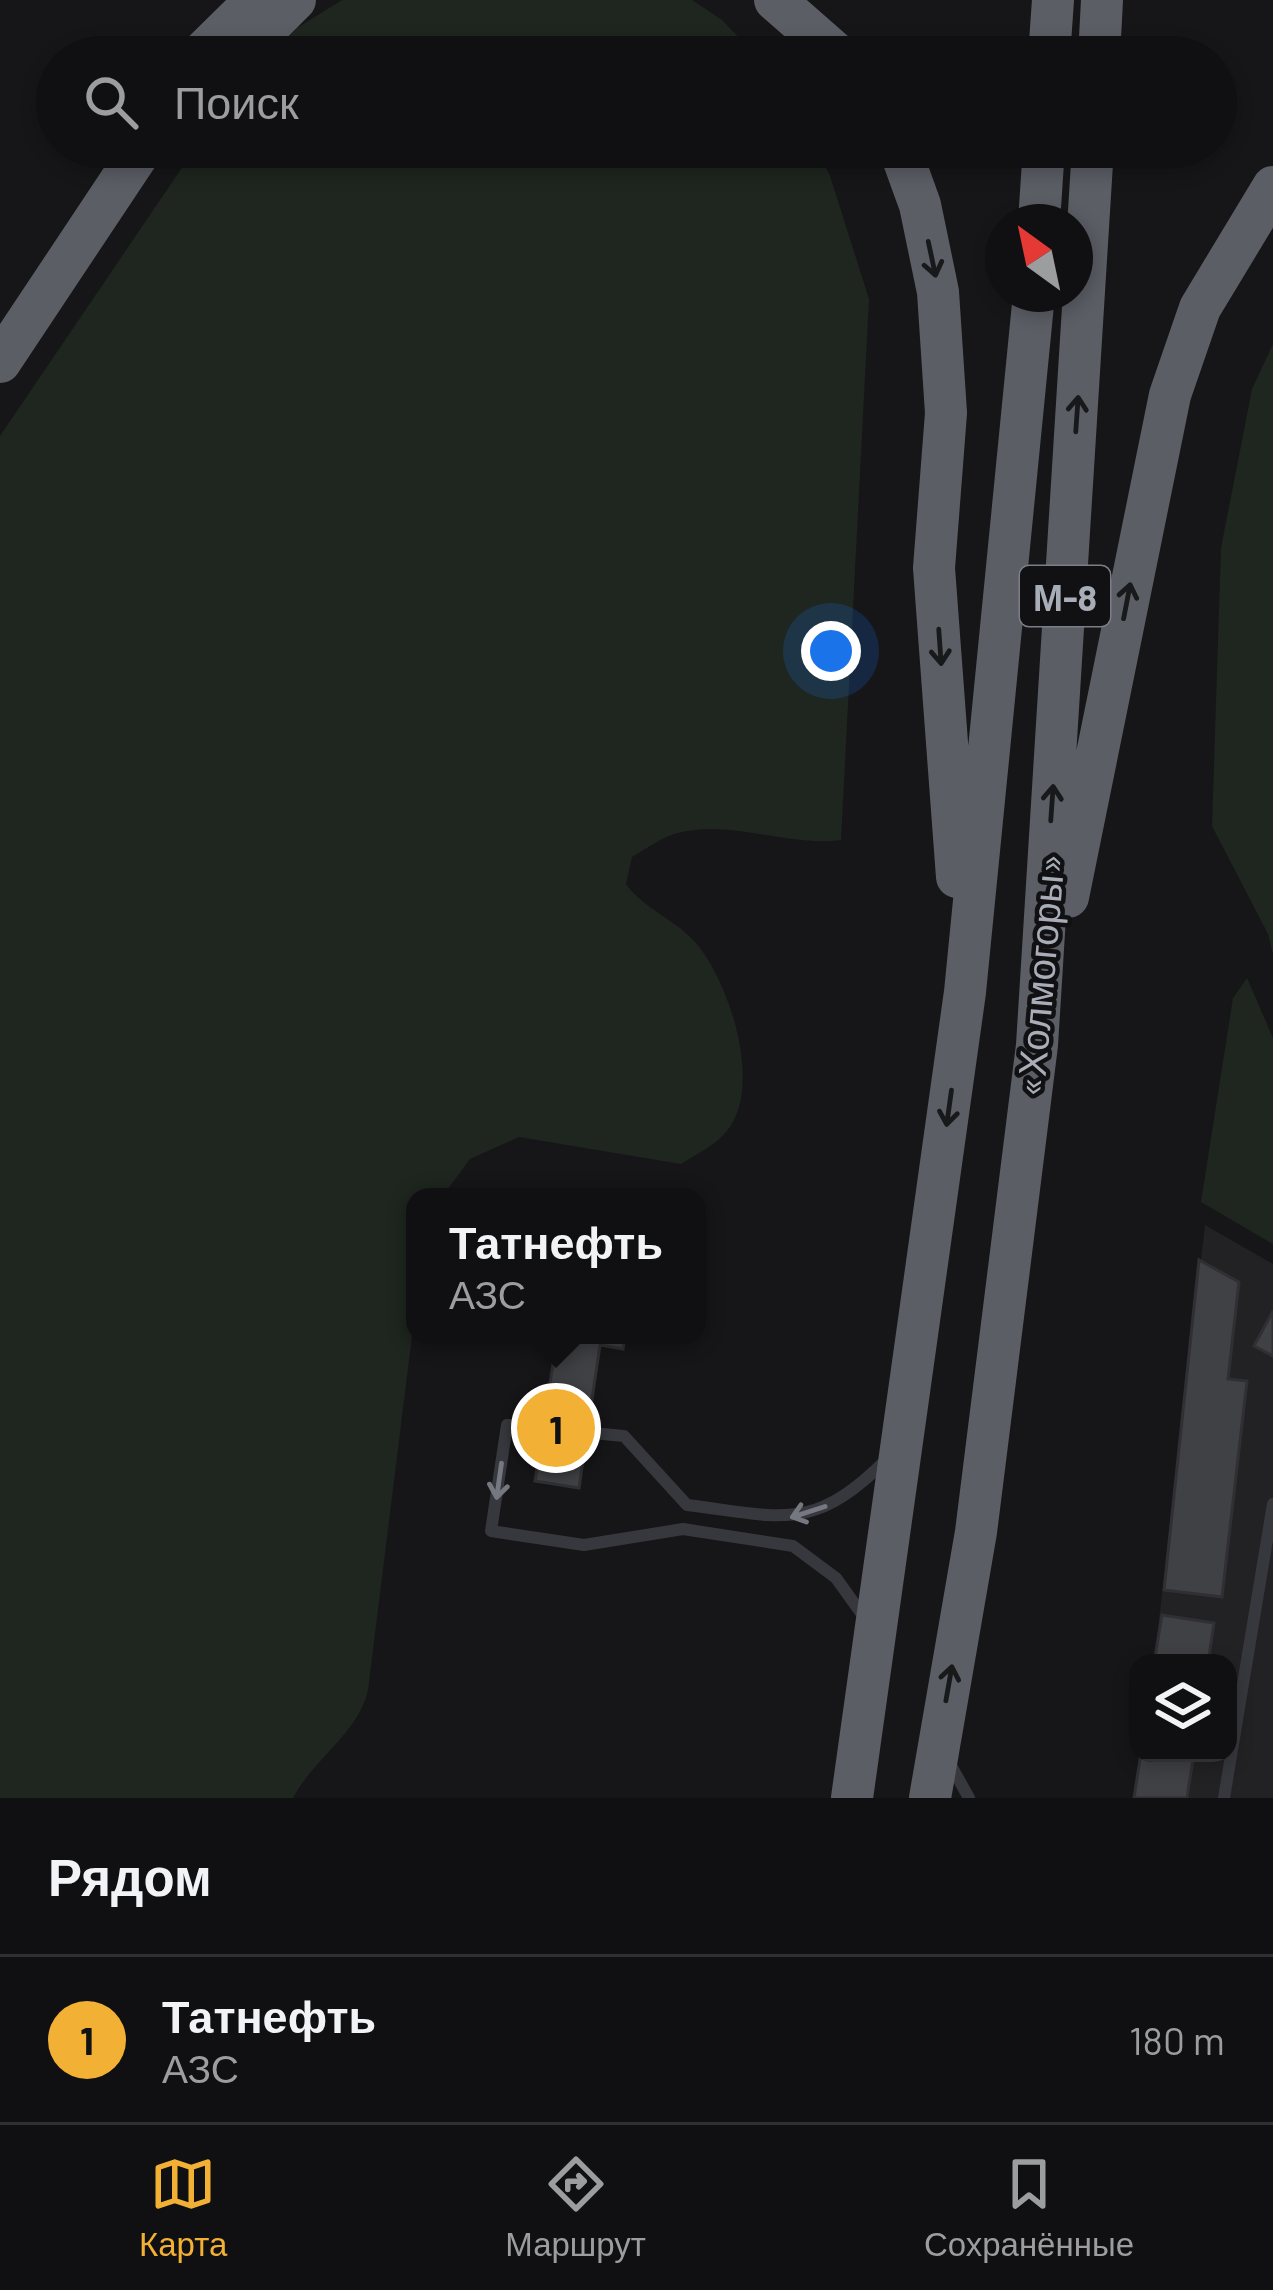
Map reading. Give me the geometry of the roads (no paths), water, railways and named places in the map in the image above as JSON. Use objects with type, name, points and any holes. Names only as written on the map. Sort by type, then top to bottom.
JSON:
[{"type":"highway","points":[[219,36],[256,0]]},
{"type":"highway","points":[[259,36],[295,0]]},
{"type":"highway","points":[[775,0],[816,36]]},
{"type":"highway","points":[[1050,36],[1053,0]]},
{"type":"highway","points":[[1100,36],[1102,0]]},
{"type":"highway","points":[[0,362],[131,168]]},
{"type":"highway","points":[[907,168],[920,205],[938,292],[946,413],[934,568],[965,992]]},
{"type":"highway","points":[[1040,204],[1043,168]]},
{"type":"highway","name":"«Холмогоры»","points":[[930,1798],[976,1532],[1037,1045],[1092,168]]},
{"type":"highway","points":[[1037,1045],[1161,429],[1200,308],[1273,188]]},
{"type":"highway","name":"«Холмогоры»","points":[[852,1798],[965,992],[1032,312]]},
{"type":"highway","points":[[828,1798],[866,1690]]},
{"type":"lane","points":[[874,1633],[836,1578],[793,1546],[683,1529],[584,1545],[491,1532],[494,1510],[507,1425],[624,1436],[687,1505],[796,1519],[851,1496],[901,1446]]},
{"type":"lane","points":[[1224,1798],[1273,1504]]},
{"type":"lane","points":[[938,1744],[969,1798]]},
{"type":"place","name":"Татнефть","points":[[556,1428]]}]
